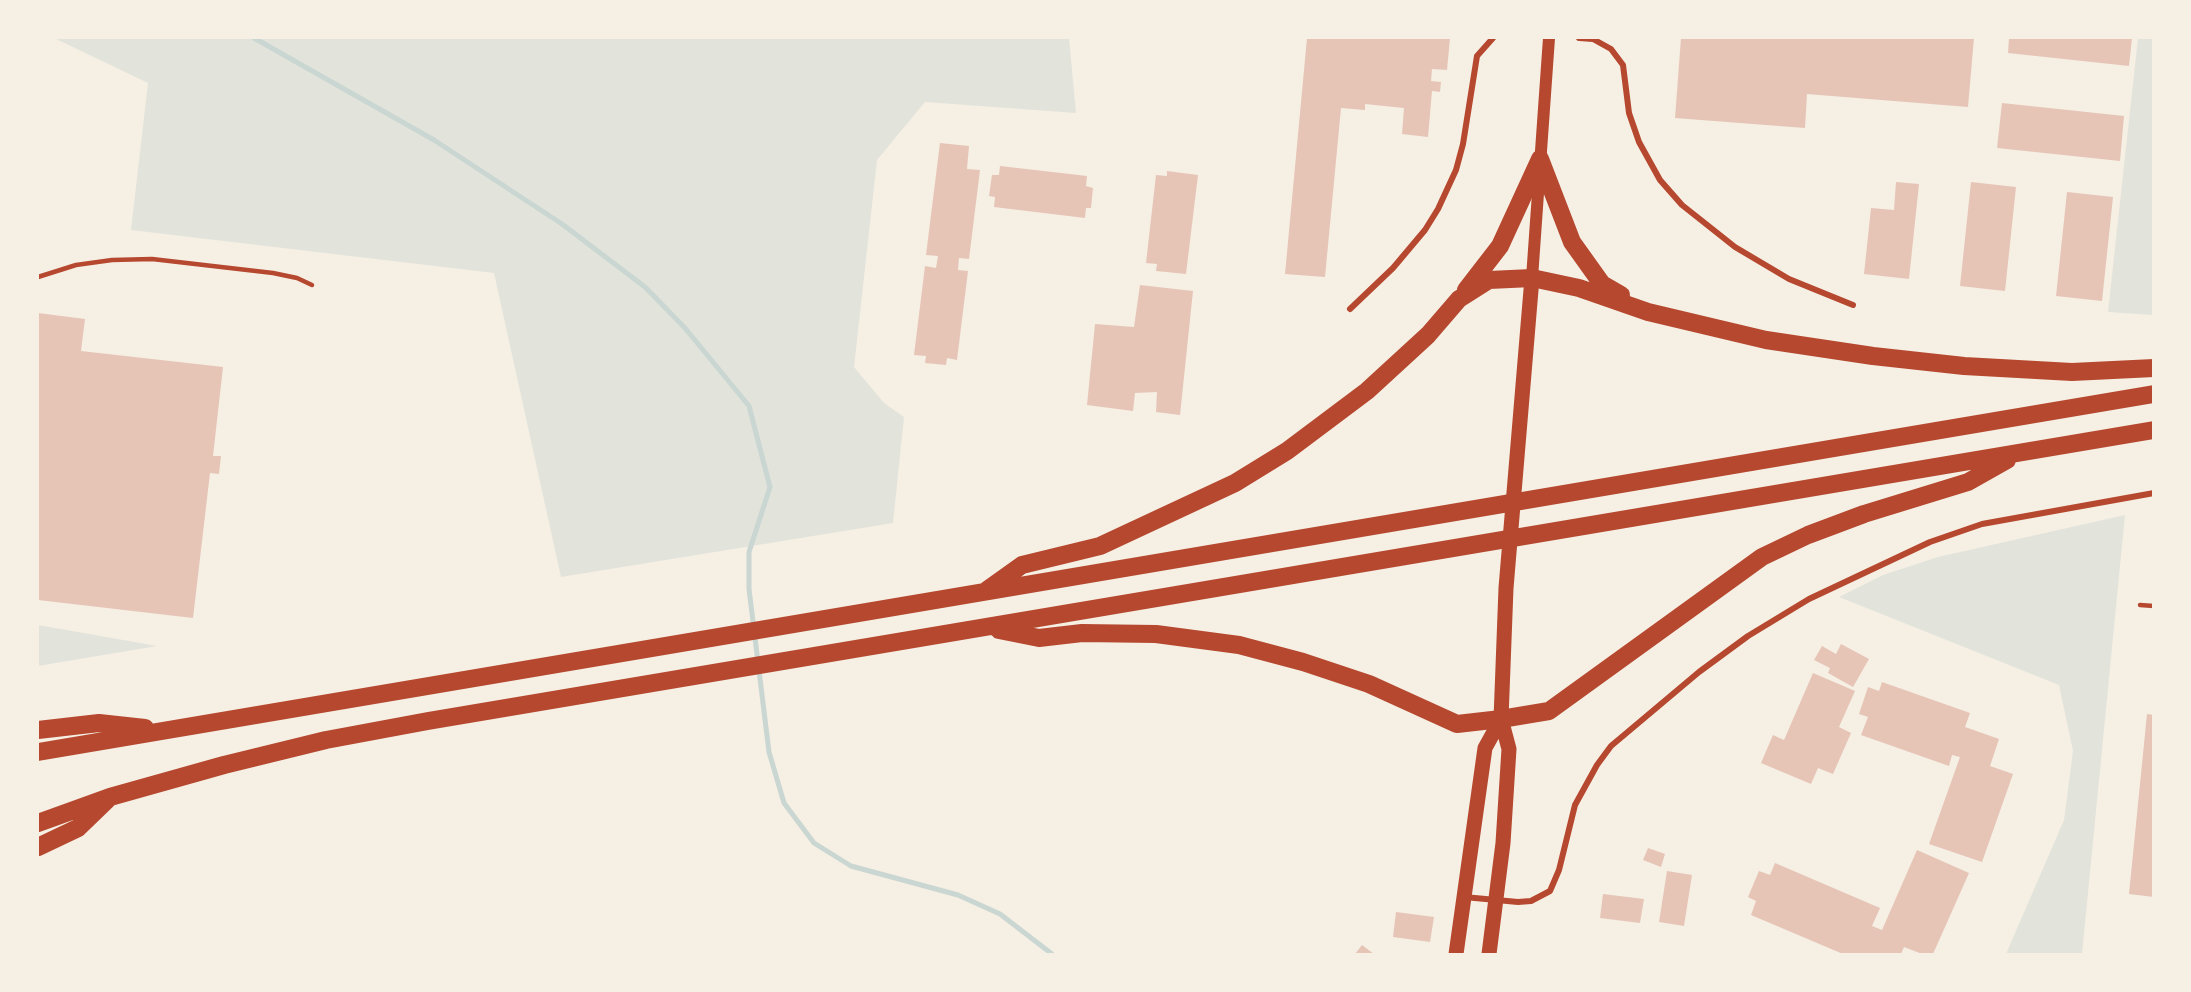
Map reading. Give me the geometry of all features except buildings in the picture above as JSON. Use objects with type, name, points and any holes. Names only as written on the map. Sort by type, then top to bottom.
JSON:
[{"type":"highway","points":[[983,593],[1022,566],[1100,546],[1235,483],[1287,451],[1367,391],[1428,335],[1500,246],[1540,159]]},
{"type":"highway","points":[[1540,159],[1572,242],[1583,260],[1602,284],[1648,312]]},
{"type":"highway","points":[[1459,298],[1489,280],[1532,278],[1579,288],[1648,312],[1766,340],[1873,356],[1964,366],[2072,372],[2154,368]]},
{"type":"highway","points":[[38,752],[168,731],[338,699],[983,593],[2154,394]]},
{"type":"highway","points":[[38,823],[110,797],[326,740],[2154,430]]},
{"type":"highway","points":[[989,627],[1039,638],[1082,633],[1129,633],[1239,645],[1303,662],[1369,684],[1457,724],[1549,711],[1762,557],[1808,535],[1864,514],[1968,482],[2019,453]]},
{"type":"highway","points":[[38,730],[99,723],[168,731]]},
{"type":"highway","points":[[38,847],[78,828],[110,797]]},
{"type":"main road","points":[[1489,954],[1509,749],[1501,719],[1506,588],[1549,38]]},
{"type":"main road","points":[[1456,954],[1485,748],[1501,719]]},
{"type":"street","points":[[1350,309],[1393,268],[1425,230],[1438,209],[1456,170],[1463,144],[1477,56],[1493,38]]},
{"type":"street","points":[[1579,38],[1593,39],[1611,49],[1623,65],[1629,113],[1639,142],[1660,180],[1682,205],[1735,247],[1789,279],[1853,306]]},
{"type":"street","points":[[1463,897],[1532,901],[1550,891],[1557,876],[1575,805],[1597,765],[1637,722],[1748,636],[1809,599],[1930,542],[1982,524],[2154,493]]},
{"type":"lane","points":[[38,277],[76,265],[112,260],[152,259],[273,273],[312,285]]},
{"type":"lane","points":[[2140,604],[2154,606]]},
{"type":"shaded area","points":[[54,38],[1069,38],[1076,113],[925,102],[877,160],[854,367],[884,403],[904,417],[893,523],[561,577],[494,273],[131,230],[148,83]]},
{"type":"shaded area","points":[[2138,38],[2153,38],[2153,315],[2108,312]]},
{"type":"shaded area","points":[[2125,515],[2082,954],[2006,954],[2064,820],[2073,751],[2059,685],[1839,597],[1883,575],[1938,557]]},
{"type":"shaded area","points":[[38,625],[157,646],[38,666]]},
{"type":"waterway","points":[[254,38],[434,140],[562,224],[645,287],[685,328],[749,406],[770,487],[749,552],[749,589],[769,752],[784,803],[814,843],[851,866],[958,895],[1000,914],[1052,954]]}]
